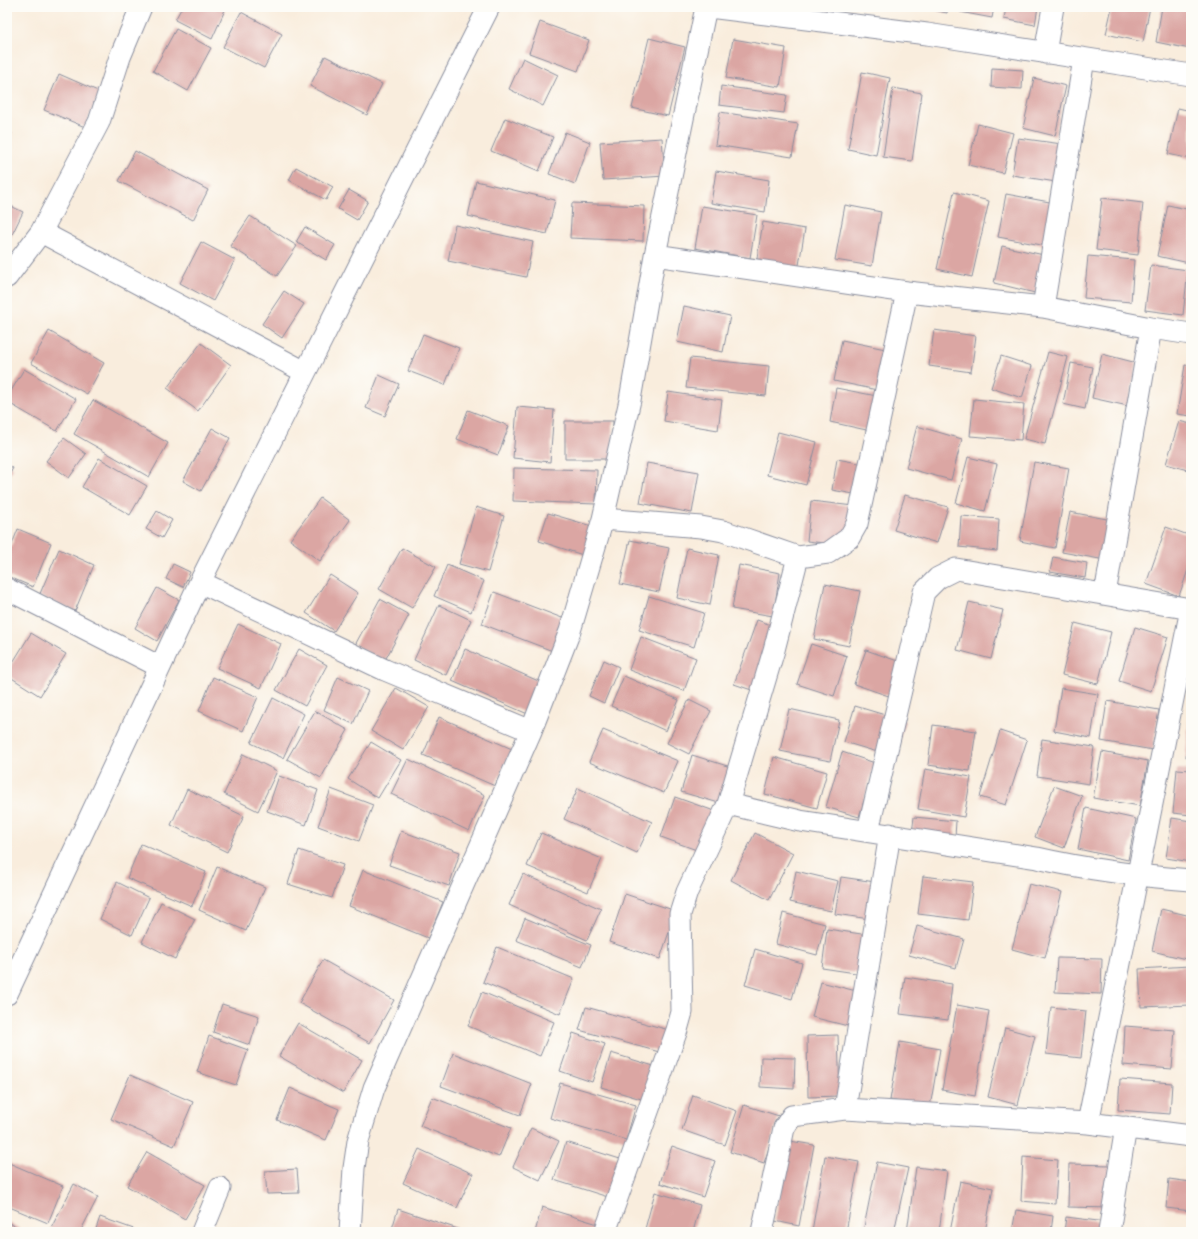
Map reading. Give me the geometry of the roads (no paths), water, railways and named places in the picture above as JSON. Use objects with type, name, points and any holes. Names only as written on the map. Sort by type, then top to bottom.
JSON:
[{"type":"street","points":[[7,277],[41,232],[99,122],[120,56],[141,7]]},
{"type":"street","points":[[7,994],[200,582],[489,7]]},
{"type":"street","points":[[350,1232],[354,1168],[358,1141],[374,1088],[532,731],[570,631],[603,519],[630,400],[656,255],[708,7],[926,34],[1191,75]]},
{"type":"street","points":[[1045,53],[1052,7]]},
{"type":"street","points":[[1043,307],[1084,59]]},
{"type":"street","points":[[41,232],[305,372]]},
{"type":"street","points":[[656,255],[907,292],[1043,307],[1151,328],[1191,334]]},
{"type":"street","points":[[603,519],[701,527],[723,531],[798,557],[828,553],[849,538],[857,524],[907,292]]},
{"type":"street","points":[[1105,594],[1151,328]]},
{"type":"street","points":[[604,1232],[677,1030],[682,1012],[680,914],[687,892],[728,804],[774,650],[798,557]]},
{"type":"street","points":[[868,831],[924,592],[938,578],[956,568],[1191,609],[1088,1122]]},
{"type":"street","points":[[200,582],[385,670],[532,731]]},
{"type":"street","points":[[7,589],[160,667]]},
{"type":"street","points":[[728,804],[800,821],[1037,858],[1072,866],[1138,876],[1191,880]]},
{"type":"street","points":[[845,1109],[890,834]]},
{"type":"street","points":[[762,1232],[784,1128],[792,1116],[845,1109],[1088,1122],[1191,1136]]},
{"type":"street","points":[[1109,1232],[1126,1128]]},
{"type":"street","points":[[202,1232],[220,1188]]}]
